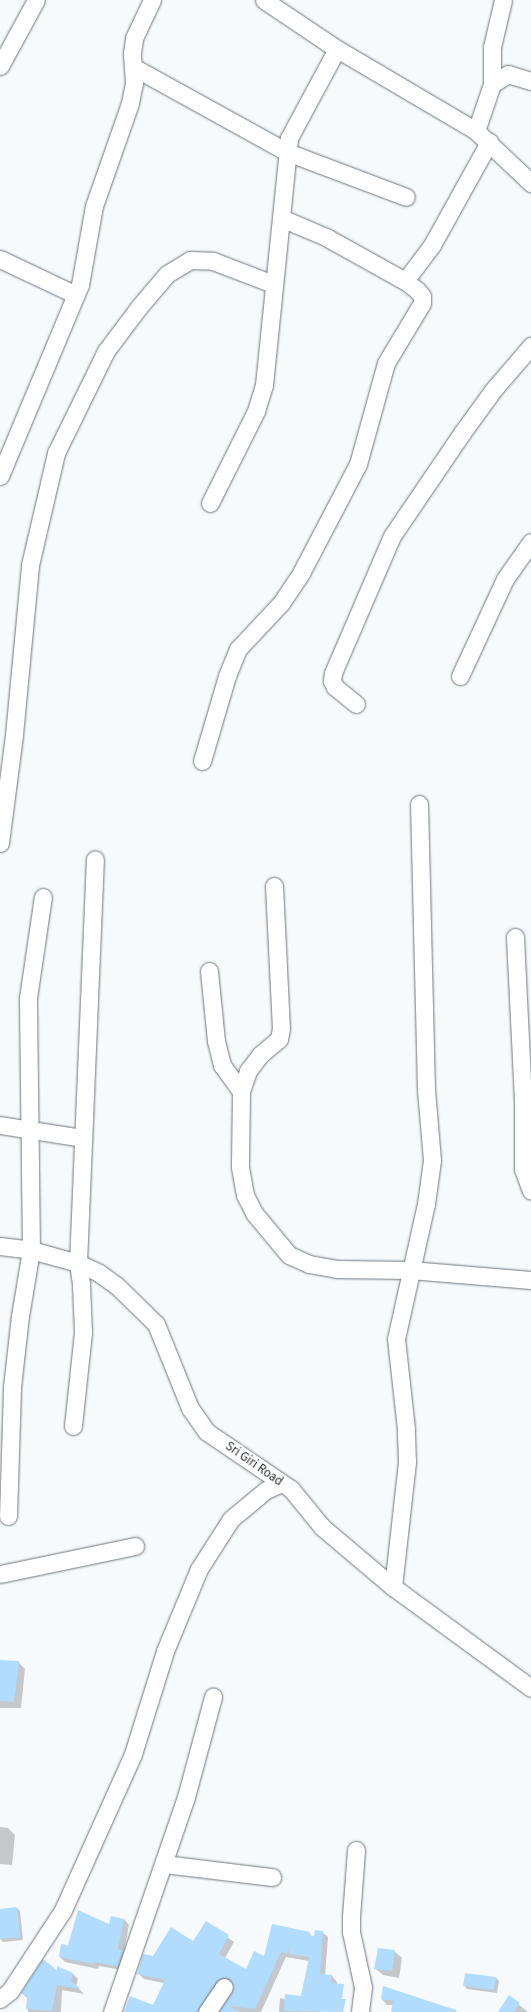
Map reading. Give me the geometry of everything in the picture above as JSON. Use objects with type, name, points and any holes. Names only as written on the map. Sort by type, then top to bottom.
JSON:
[{"type":"street","points":[[0,66],[5,43],[36,0]]},
{"type":"street","points":[[0,476],[76,295],[84,269],[94,206],[130,103],[135,68],[132,53],[134,38],[152,0]]},
{"type":"street","points":[[264,0],[337,49],[476,131],[531,183]]},
{"type":"street","points":[[476,131],[492,84],[492,47],[503,0]]},
{"type":"street","points":[[210,503],[256,411],[260,398],[268,355],[273,284],[287,152],[294,126],[337,49]]},
{"type":"street","points":[[135,68],[287,152],[406,197]]},
{"type":"street","points":[[492,84],[508,74],[531,81]]},
{"type":"street","points":[[405,281],[432,245],[489,142]]},
{"type":"street","points":[[202,761],[238,649],[289,592],[358,464],[386,363],[422,303],[422,296],[405,281],[326,237],[281,218]]},
{"type":"street","points":[[0,259],[76,295]]},
{"type":"street","points":[[0,843],[14,735],[30,564],[56,453],[106,351],[134,312],[167,274],[190,260],[213,260],[273,284]]},
{"type":"street","points":[[356,704],[335,687],[332,682],[333,673],[392,536],[462,433],[531,346]]},
{"type":"street","points":[[460,676],[505,579],[531,542]]},
{"type":"street","points":[[393,1587],[407,1462],[396,1339],[410,1270],[426,1204],[432,1160],[426,1090],[418,804]]},
{"type":"street","points":[[73,1426],[83,1332],[81,1284],[78,1263],[95,859]]},
{"type":"street","points":[[274,886],[281,1028],[279,1039],[260,1055],[248,1071],[242,1091],[240,1167],[245,1195],[254,1213],[289,1255],[309,1264],[337,1269],[410,1270],[531,1280]]},
{"type":"street","points":[[8,1516],[12,1387],[20,1316],[31,1250],[28,998],[43,897]]},
{"type":"street","points":[[516,937],[523,1102],[523,1169],[531,1191]]},
{"type":"street","points":[[209,971],[216,1042],[222,1065],[242,1091]]},
{"type":"street","points":[[0,1125],[84,1138]]},
{"type":"street","name":"Sri Giri Road","points":[[0,1246],[31,1250],[78,1263],[99,1273],[117,1286],[156,1324],[190,1408],[207,1432],[291,1489],[322,1527],[393,1587],[531,1688]]},
{"type":"street","points":[[0,1999],[10,1991],[63,1910],[133,1754],[165,1651],[199,1569],[231,1519],[266,1490],[282,1483]]},
{"type":"street","points":[[0,1574],[135,1546]]},
{"type":"street","points":[[112,2012],[186,1797],[213,1697]]},
{"type":"street","points":[[356,1850],[351,1932],[363,1987],[360,2012]]},
{"type":"street","points":[[164,1864],[272,1877]]},
{"type":"street","points":[[207,2012],[224,1987]]},
{"type":"building","points":[[0,1660],[19,1661],[14,1702],[0,1701]]},
{"type":"building","points":[[17,1907],[20,1937],[0,1939],[0,1909]]},
{"type":"building","points":[[78,1910],[109,1924],[111,1916],[124,1919],[118,1949],[123,1950],[117,1966],[94,1962],[94,1964],[59,1957],[61,1944],[68,1945]]},
{"type":"building","points":[[206,1921],[229,1935],[219,1954],[246,1969],[254,1951],[264,1956],[272,1924],[310,1932],[309,1935],[314,1936],[315,1930],[323,1931],[320,1974],[332,1975],[331,1983],[344,1984],[342,1999],[346,1999],[343,2012],[284,2011],[285,1994],[301,1996],[309,1957],[289,1954],[289,1949],[287,1953],[281,1952],[255,2009],[229,2006],[240,2012],[219,2012],[234,1988],[230,1979],[224,1977],[216,1981],[197,2012],[124,2012],[130,1996],[153,2005],[165,1980],[137,1974],[143,1954],[153,1956],[171,1927],[193,1941]]},
{"type":"building","points":[[378,1948],[395,1950],[392,1971],[374,1969]]},
{"type":"building","points":[[43,1959],[57,1970],[57,1966],[73,1973],[71,1981],[81,1989],[57,1985],[52,2011],[26,2009],[27,1998],[21,1993]]},
{"type":"building","points":[[465,1973],[496,1977],[494,1990],[463,1986]]},
{"type":"building","points":[[383,1986],[456,2010],[456,2012],[391,2012],[393,2001],[381,1999]]},
{"type":"building","points":[[509,1995],[520,2003],[514,2012],[498,2012]]}]
